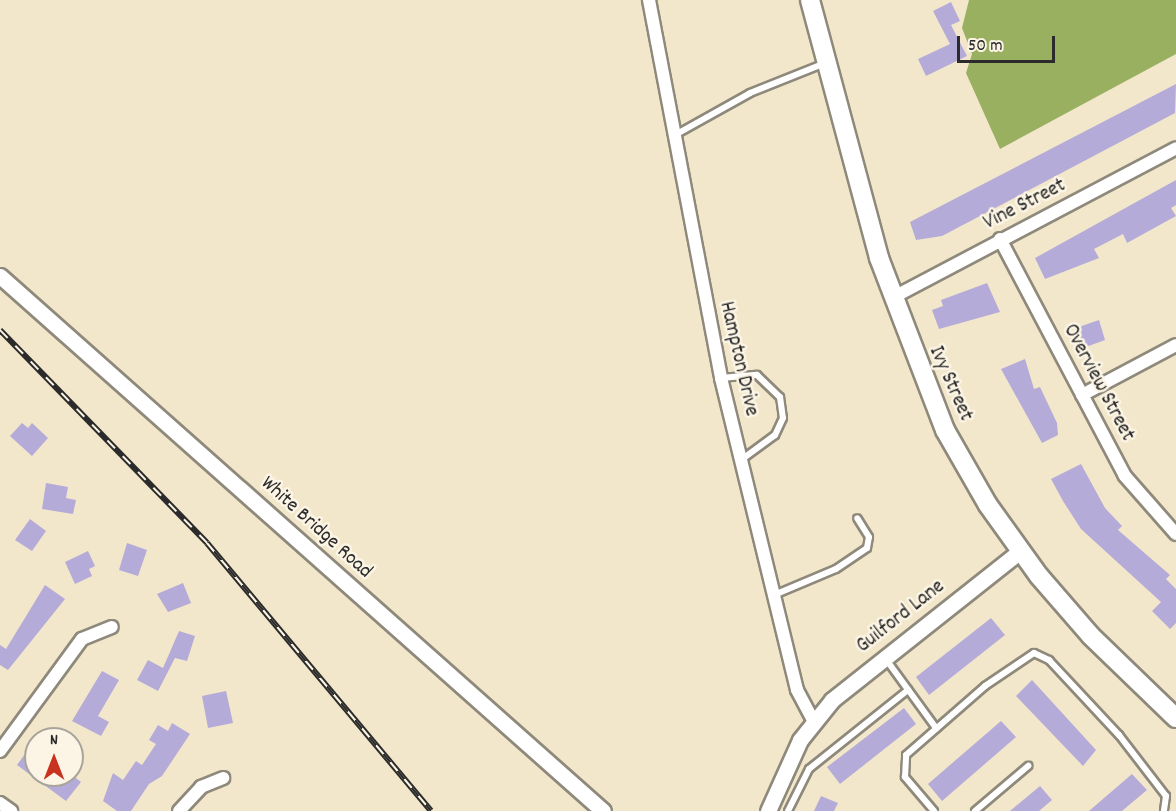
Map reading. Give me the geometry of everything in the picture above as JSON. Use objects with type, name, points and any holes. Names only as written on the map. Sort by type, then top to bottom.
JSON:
[{"type":"main road","name":"Ivy Street","points":[[810,0],[892,298],[945,430],[1020,551],[1091,636],[1176,718]]},
{"type":"street","name":"Hampton Drive","points":[[649,0],[720,378],[797,690],[813,720]]},
{"type":"street","name":"Vine Street","points":[[892,298],[1176,148]]},
{"type":"street","name":"Overview Street","points":[[1000,239],[1125,476],[1176,534]]},
{"type":"street","name":"White Bridge Road","points":[[0,276],[603,811]]},
{"type":"street","points":[[1082,395],[1176,345]]},
{"type":"street","name":"Guilford Lane","points":[[813,720],[884,657],[1020,551]]},
{"type":"street","points":[[0,751],[82,639],[112,627]]},
{"type":"street","points":[[768,811],[813,720]]},
{"type":"street","points":[[179,811],[201,787],[223,778]]},
{"type":"street","points":[[0,803],[10,811]]},
{"type":"lane","points":[[674,135],[750,93],[826,63]]},
{"type":"lane","points":[[720,378],[757,375],[774,387],[782,403],[783,418],[775,435],[741,460]]},
{"type":"lane","points":[[774,595],[836,569],[867,548],[869,537],[857,518]]},
{"type":"lane","points":[[934,811],[902,769],[906,754],[1026,655],[1041,654],[1132,751],[1166,796],[1164,811]]},
{"type":"lane","points":[[884,657],[936,728]]},
{"type":"lane","points":[[788,811],[809,769],[908,690]]},
{"type":"lane","points":[[975,811],[1028,766]]},
{"type":"green space","points":[[969,0],[1176,0],[1176,54],[1000,149],[966,73],[972,54],[962,28]]},
{"type":"building","points":[[951,2],[960,21],[951,25],[967,56],[926,76],[918,59],[950,44],[933,11]]},
{"type":"building","points":[[1176,84],[1175,113],[942,236],[916,240],[910,222]]},
{"type":"building","points":[[1176,180],[1176,205],[1171,208],[1176,216],[1127,243],[1123,234],[1094,249],[1099,258],[1045,279],[1035,258]]},
{"type":"building","points":[[987,283],[1000,312],[939,329],[932,310],[943,306],[941,300]]},
{"type":"building","points":[[1099,320],[1105,340],[1083,348],[1076,328]]},
{"type":"building","points":[[1025,359],[1034,389],[1040,387],[1057,423],[1058,435],[1042,443],[1001,369]]},
{"type":"building","points":[[22,423],[28,428],[32,423],[48,438],[32,456],[10,436]]},
{"type":"building","points":[[1081,464],[1105,508],[1122,526],[1118,530],[1170,575],[1166,579],[1176,589],[1176,623],[1170,629],[1152,611],[1161,602],[1081,529],[1051,479]]},
{"type":"building","points":[[46,483],[68,487],[66,498],[76,500],[73,514],[42,509]]},
{"type":"building","points":[[30,519],[46,531],[32,551],[15,540]]},
{"type":"building","points":[[127,543],[147,550],[138,576],[119,570]]},
{"type":"building","points":[[88,551],[95,566],[89,569],[92,576],[75,584],[65,562]]},
{"type":"building","points":[[183,583],[191,603],[168,612],[157,594]]},
{"type":"building","points":[[45,585],[65,599],[8,670],[0,665],[0,645],[6,649]]},
{"type":"building","points":[[991,618],[1005,635],[929,695],[916,677]]},
{"type":"building","points":[[179,631],[195,636],[187,661],[175,658],[158,691],[137,680],[148,660],[163,668]]},
{"type":"building","points":[[102,671],[119,680],[98,716],[109,722],[101,736],[72,721]]},
{"type":"building","points":[[1032,680],[1096,750],[1083,766],[1016,696]]},
{"type":"building","points":[[226,691],[233,723],[208,728],[202,696]]},
{"type":"building","points":[[904,708],[916,724],[840,784],[827,767]]},
{"type":"building","points":[[1001,721],[1016,737],[942,801],[928,784]]},
{"type":"building","points":[[172,723],[190,734],[162,776],[149,784],[131,811],[117,811],[103,801],[113,773],[123,780],[136,761],[142,765],[156,744],[149,740],[158,725],[168,731]]},
{"type":"building","points":[[24,755],[24,770],[17,765]]},
{"type":"building","points":[[1132,774],[1147,790],[1122,811],[1089,811]]},
{"type":"building","points":[[1040,786],[1052,800],[1039,811],[1010,811]]},
{"type":"building","points":[[47,787],[77,787],[66,801]]},
{"type":"building","points":[[821,796],[838,803],[834,811],[814,811]]},
{"type":"railway","points":[[0,330],[207,543],[431,811]]}]
